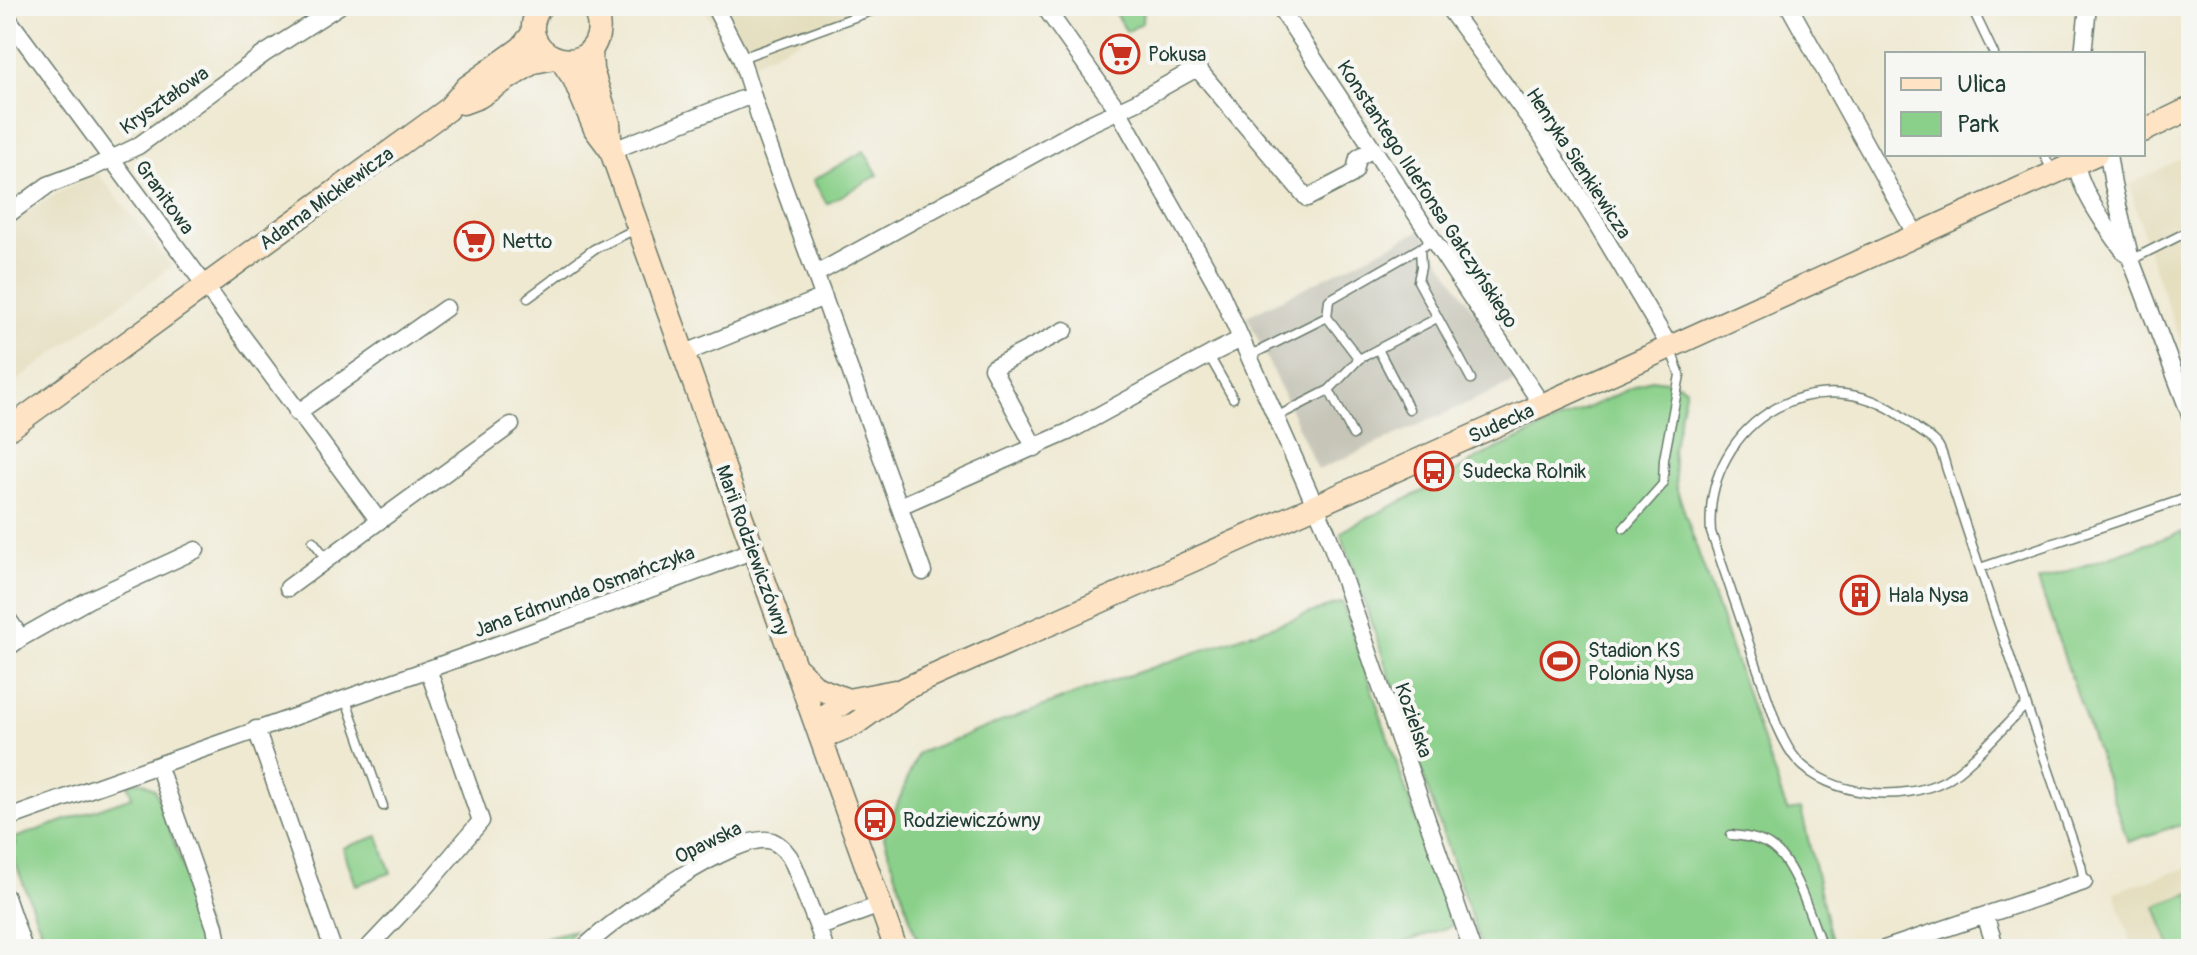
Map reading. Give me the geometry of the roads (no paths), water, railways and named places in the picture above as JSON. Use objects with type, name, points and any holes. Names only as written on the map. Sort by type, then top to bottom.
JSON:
[{"type":"street","name":"Kryształowa","points":[[6,216],[48,185],[138,146],[264,54],[339,6]]},
{"type":"street","points":[[533,33],[533,23],[541,6]]},
{"type":"street","points":[[714,6],[741,58],[765,135],[923,572]]},
{"type":"street","points":[[1044,6],[1118,110],[1219,289],[1316,506]]},
{"type":"street","name":"Konstantego Ildefonsa Gałczyńskiego","points":[[1279,6],[1372,149],[1427,244],[1542,405]]},
{"type":"street","name":"Henryka Sienkiewicza","points":[[1447,6],[1540,133],[1670,347]]},
{"type":"street","points":[[1789,6],[1917,237]]},
{"type":"street","points":[[2083,52],[2088,6]]},
{"type":"street","points":[[591,49],[597,40],[600,11]]},
{"type":"street","name":"Granitowa","points":[[6,16],[205,287]]},
{"type":"street","name":"Marii Rodziewiczówny","points":[[533,33],[544,52],[557,59],[574,79],[595,129],[611,151]]},
{"type":"street","name":"Adama Mickiewicza","points":[[6,431],[447,110],[467,87],[521,48],[533,33]]},
{"type":"street","name":"Marii Rodziewiczówny","points":[[591,49],[592,70],[609,123],[611,151],[896,949]]},
{"type":"street","name":"Adama Mickiewicza","points":[[447,110],[479,97],[534,62],[572,60],[591,49]]},
{"type":"street","points":[[816,274],[1197,68],[1307,198],[1351,175],[1358,158],[1372,149]]},
{"type":"street","points":[[611,151],[752,95]]},
{"type":"street","points":[[2145,130],[2191,108]]},
{"type":"street","points":[[2108,156],[2131,260],[2191,417]]},
{"type":"street","points":[[2075,159],[2089,197],[2131,260]]},
{"type":"street","name":"Sudecka","points":[[819,732],[855,724],[904,689],[1917,237],[2048,164],[2075,159]]},
{"type":"street","points":[[205,287],[379,521]]},
{"type":"street","points":[[683,354],[824,297]]},
{"type":"street","points":[[297,413],[446,308]]},
{"type":"street","points":[[1035,448],[992,368],[1065,330]]},
{"type":"street","points":[[900,506],[1035,448],[1241,339]]},
{"type":"street","points":[[288,588],[511,425]]},
{"type":"street","name":"Kozielska","points":[[1316,506],[1472,949]]},
{"type":"street","points":[[6,649],[88,600],[196,550]]},
{"type":"street","name":"Jana Edmunda Osmańczyka","points":[[6,819],[346,700],[754,550]]},
{"type":"street","points":[[6,616],[21,638]]},
{"type":"street","points":[[796,667],[817,688],[848,700]]},
{"type":"street","points":[[367,949],[422,891],[481,821],[428,669]]},
{"type":"street","name":"Sudecka","points":[[819,732],[829,713],[848,700],[904,689]]},
{"type":"street","points":[[256,729],[333,949]]},
{"type":"street","points":[[158,765],[215,927],[219,949]]},
{"type":"street","name":"Opawska","points":[[583,949],[653,894],[703,864],[749,841],[770,840],[784,850],[792,861],[820,927],[825,949]]},
{"type":"street","points":[[1884,949],[2084,882]]},
{"type":"street","points":[[6,897],[24,949]]},
{"type":"street","points":[[820,927],[880,905]]},
{"type":"street","points":[[1985,915],[1996,949]]},
{"type":"lane","points":[[741,58],[885,6]]},
{"type":"lane","points":[[1974,12],[1993,52]]},
{"type":"lane","points":[[528,298],[594,249],[638,228]]},
{"type":"lane","points":[[2131,260],[2191,230]]},
{"type":"lane","points":[[1359,359],[1327,317],[1329,300],[1427,244]]},
{"type":"lane","points":[[1427,244],[1418,281],[1471,379]]},
{"type":"lane","points":[[1248,357],[1327,317]]},
{"type":"lane","points":[[1275,417],[1329,390],[1359,359],[1437,318]]},
{"type":"lane","points":[[1624,528],[1663,484],[1664,459],[1680,375],[1670,347]]},
{"type":"lane","points":[[1378,349],[1409,409]]},
{"type":"lane","points":[[1211,354],[1233,398]]},
{"type":"lane","points":[[1329,390],[1353,435]]},
{"type":"lane","points":[[2026,705],[1963,767],[1945,780],[1924,788],[1899,794],[1875,795],[1812,773],[1797,760],[1785,744],[1776,723],[1711,532],[1714,490],[1721,466],[1734,444],[1776,408],[1797,397],[1815,394],[1865,398],[1886,406],[1937,443],[2081,865],[2084,882]]},
{"type":"lane","points":[[1980,568],[2191,494]]},
{"type":"lane","points":[[313,541],[327,559]]},
{"type":"lane","points":[[346,700],[383,806]]},
{"type":"lane","points":[[1731,835],[1748,837],[1772,847],[1789,866],[1823,949]]},
{"type":"place","name":"Pokusa","points":[[1120,54]]},
{"type":"place","name":"Netto","points":[[474,241]]},
{"type":"place","name":"Sudecka Rolnik","points":[[1434,471]]},
{"type":"place","name":"Hala Nysa","points":[[1860,595]]},
{"type":"place","name":"Stadion KS Polonia Nysa","points":[[1560,661]]},
{"type":"place","name":"Rodziewiczówny","points":[[875,820]]}]
